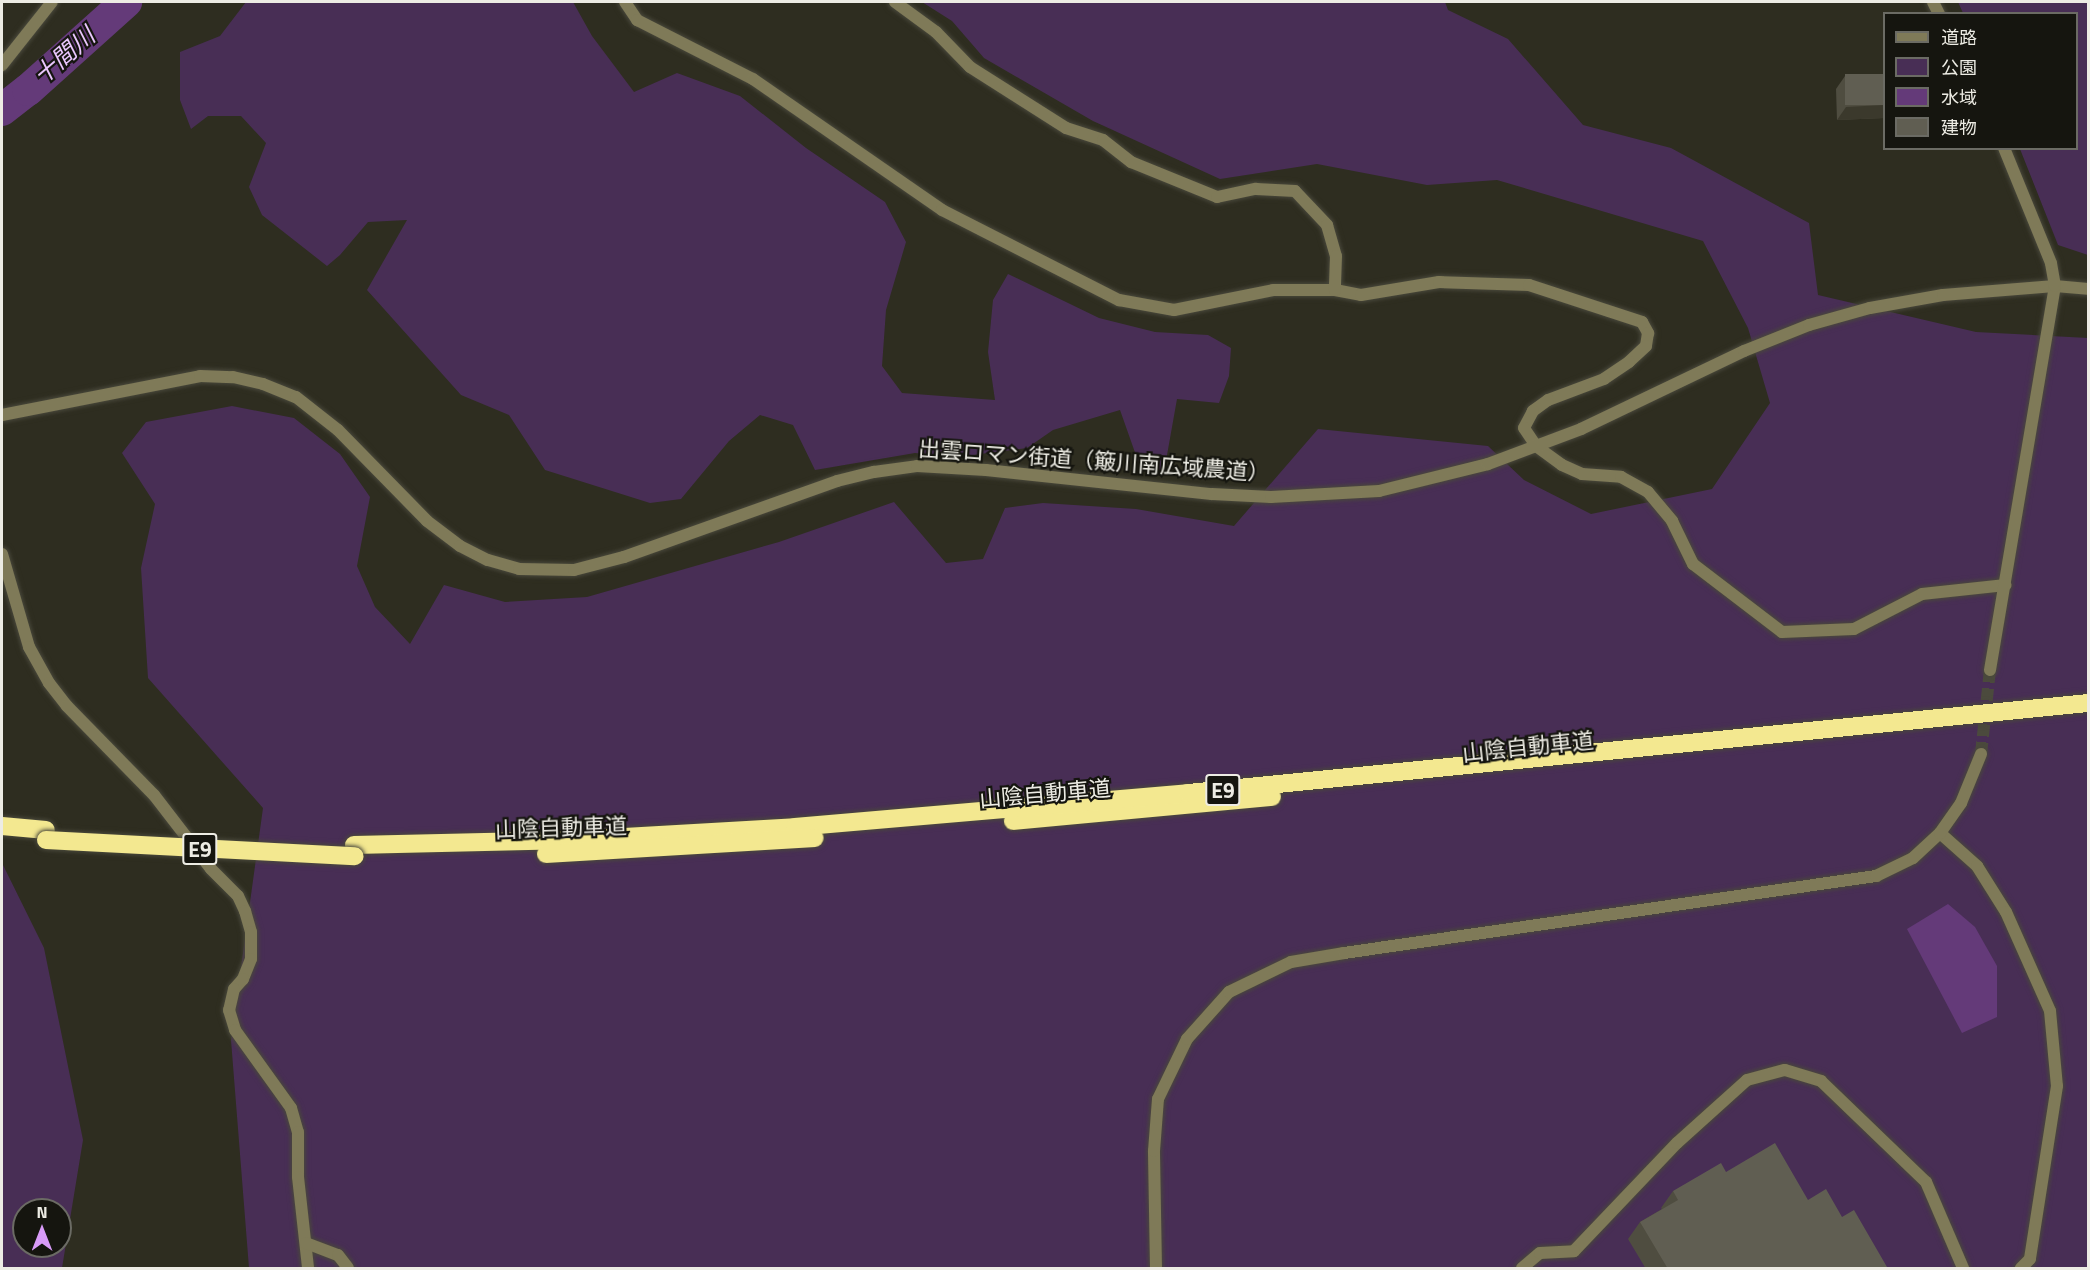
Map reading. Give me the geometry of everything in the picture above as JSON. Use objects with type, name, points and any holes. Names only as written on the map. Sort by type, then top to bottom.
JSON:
[{"type":"highway","name":"山陰自動車道","points":[[354,850],[795,827],[1188,794],[2088,703]]},
{"type":"highway","name":"山陰自動車道","points":[[2,837],[46,835],[354,850],[572,853],[791,840],[1189,806],[2088,715]]},
{"type":"highway","name":"山陰自動車道","points":[[2,826],[46,835]]},
{"type":"street","points":[[2,65],[52,2]]},
{"type":"street","points":[[625,2],[637,20],[753,79],[942,210],[1119,300],[1174,310],[1273,290],[1335,290],[1361,295],[1439,282],[1529,285],[1642,322],[1648,333],[1646,346],[1629,362],[1604,379],[1548,400],[1533,411],[1524,428],[1536,446],[1562,465],[1582,474],[1621,477],[1648,492],[1672,521],[1693,564],[1782,632],[1854,629],[1922,594],[2006,585]]},
{"type":"street","points":[[895,2],[936,32],[970,67],[1066,128],[1103,140],[1131,162],[1217,197],[1256,189],[1295,191],[1327,225],[1336,256],[1335,290]]},
{"type":"street","points":[[1990,670],[2055,286],[2051,263],[2005,150]]},
{"type":"street","name":"出雲ロマン街道（簸川南広域農道）","points":[[2,415],[167,380],[200,376],[233,376],[263,384],[296,397],[338,430],[427,521],[460,546],[488,560],[519,569],[574,570],[624,557],[837,481],[916,466],[986,470],[1212,494],[1282,497],[1379,491],[1488,464],[1581,429],[1744,351],[1809,326],[1870,308],[1943,295],[2055,286],[2088,289]]},
{"type":"street","points":[[2,554],[28,647],[49,683],[67,706],[161,803],[211,869],[238,896],[245,911],[251,932],[251,958],[243,979],[234,989],[229,1010],[235,1030],[291,1108],[298,1132],[298,1177],[308,1269]]},
{"type":"street","points":[[1156,1269],[1154,1151],[1158,1099],[1187,1039],[1229,992],[1291,962],[1876,876],[1912,858],[1940,833],[1961,803],[1981,754]]},
{"type":"street","points":[[1940,833],[1977,866],[2006,912],[2050,1011],[2057,1086],[2030,1259],[2021,1269]]},
{"type":"street","points":[[1522,1269],[1540,1253],[1574,1251],[1677,1143],[1747,1080],[1785,1071],[1821,1081],[1926,1182],[1963,1269]]},
{"type":"street","points":[[306,1243],[338,1255],[348,1269]]},
{"type":"green space","points":[[246,2],[573,2],[592,36],[634,92],[677,73],[740,96],[806,148],[885,202],[906,242],[886,310],[882,366],[902,393],[995,400],[988,352],[993,300],[1008,274],[1099,318],[1155,332],[1208,335],[1231,348],[1229,376],[1219,403],[1177,399],[1164,472],[1138,461],[1120,410],[1053,430],[1027,448],[956,457],[915,453],[815,470],[793,425],[760,415],[729,441],[681,499],[650,503],[545,470],[509,415],[461,395],[367,290],[407,220],[368,222],[340,255],[327,266],[262,215],[249,187],[266,143],[241,116],[208,116],[191,129],[180,100],[180,52],[220,36]]},
{"type":"green space","points":[[922,2],[1445,2],[1448,10],[1508,39],[1583,125],[1671,148],[1809,223],[1818,295],[1976,332],[2088,338],[2088,1268],[249,1268],[231,1040],[263,808],[148,678],[141,568],[155,504],[122,453],[146,422],[232,406],[294,418],[340,454],[370,497],[357,566],[375,607],[410,644],[444,585],[505,602],[587,597],[779,542],[894,502],[946,563],[983,559],[1005,508],[1043,503],[1136,509],[1234,526],[1318,429],[1488,446],[1524,480],[1591,514],[1712,489],[1770,403],[1748,328],[1703,241],[1497,180],[1427,185],[1317,164],[1220,179],[1093,121],[984,58],[952,21]]},
{"type":"green space","points":[[1958,2],[2088,2],[2088,255],[2058,245],[2020,150],[2078,150],[2078,12],[1963,12]]},
{"type":"green space","points":[[2,863],[44,948],[83,1140],[72,1207],[72,1198],[12,1198],[12,1258],[64,1258],[62,1268],[2,1268]]},
{"type":"water","points":[[1948,904],[1975,927],[1997,966],[1997,1017],[1962,1033],[1907,929]]},
{"type":"building","points":[[1845,74],[1883,74],[1883,105],[1845,105]]},
{"type":"building","points":[[1775,1143],[1808,1200],[1826,1189],[1842,1217],[1854,1210],[1887,1267],[1885,1269],[1668,1269],[1640,1222],[1678,1200],[1673,1191],[1721,1163],[1726,1172]]},
{"type":"waterway","name":"十間川","points":[[2,110],[28,90],[126,2]]},
{"type":"tunnel","points":[[1981,754],[1990,670]]}]
